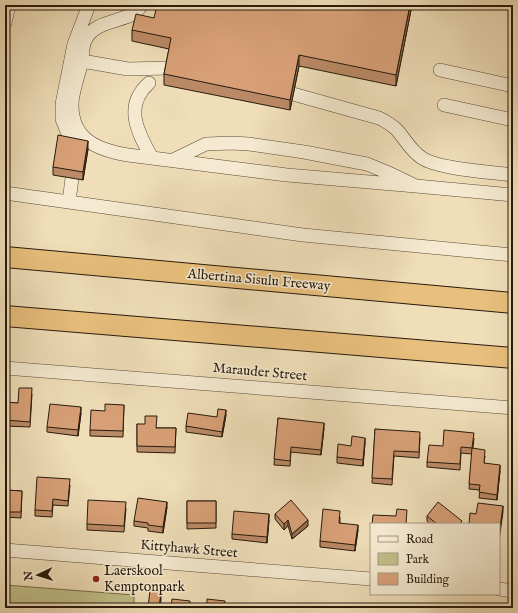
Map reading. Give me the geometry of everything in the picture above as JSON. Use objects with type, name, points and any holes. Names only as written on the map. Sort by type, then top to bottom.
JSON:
[{"type":"highway","points":[[5,252],[55,261]]},
{"type":"highway","name":"Albertina Sisulu Freeway","points":[[5,257],[513,303]]},
{"type":"highway","points":[[5,316],[513,358]]},
{"type":"street","points":[[5,23],[9,5]]},
{"type":"street","points":[[73,146],[65,128],[61,112],[63,94],[86,38],[92,30],[132,15],[142,5]]},
{"type":"street","points":[[103,25],[89,7],[77,35],[72,111],[75,122],[84,139],[92,145],[114,153],[287,175],[513,195]]},
{"type":"street","points":[[76,60],[128,69],[168,68]]},
{"type":"street","points":[[440,70],[513,86]]},
{"type":"street","points":[[149,84],[138,94],[134,111],[136,123],[145,146],[152,158]]},
{"type":"street","points":[[293,94],[379,118],[388,122],[421,158],[436,164],[513,175]]},
{"type":"street","points":[[444,106],[513,120]]},
{"type":"street","points":[[173,160],[206,144],[249,144],[304,152],[367,164],[416,186]]},
{"type":"street","points":[[69,202],[72,178]]},
{"type":"street","points":[[5,193],[303,235],[513,255]]},
{"type":"street","name":"Marauder Street","points":[[5,368],[513,408]]},
{"type":"street","name":"Kittyhawk Street","points":[[5,550],[370,579]]},
{"type":"street","points":[[500,590],[513,591]]},
{"type":"green space","points":[[5,585],[134,595],[134,608],[5,608]]},
{"type":"building","points":[[157,5],[410,5],[396,75],[299,55],[290,100],[164,74],[171,38],[132,30],[136,14],[154,18]]},
{"type":"building","points":[[58,135],[88,141],[83,172],[53,167]]},
{"type":"building","points":[[19,388],[32,388],[30,422],[5,420],[5,402],[18,403]]},
{"type":"building","points":[[50,404],[81,407],[78,430],[47,427]]},
{"type":"building","points":[[105,404],[124,405],[123,431],[90,430],[91,410],[105,411]]},
{"type":"building","points":[[218,409],[226,410],[222,432],[186,426],[188,413],[217,417]]},
{"type":"building","points":[[145,416],[157,416],[156,428],[176,428],[175,447],[137,446],[137,424],[145,424]]},
{"type":"building","points":[[278,418],[324,423],[321,450],[291,447],[290,461],[274,459]]},
{"type":"building","points":[[375,429],[420,432],[419,452],[394,451],[392,479],[372,478]]},
{"type":"building","points":[[444,430],[474,433],[472,448],[461,447],[460,464],[427,462],[429,445],[443,446]]},
{"type":"building","points":[[352,436],[365,438],[363,460],[337,457],[338,444],[351,446]]},
{"type":"building","points":[[472,448],[485,450],[484,463],[500,465],[497,495],[479,492],[480,485],[469,484]]},
{"type":"building","points":[[37,477],[70,479],[68,501],[53,499],[52,511],[35,510]]},
{"type":"building","points":[[5,490],[22,491],[21,512],[5,512]]},
{"type":"building","points":[[138,498],[167,502],[163,527],[134,521]]},
{"type":"building","points":[[88,500],[126,502],[124,526],[87,524]]},
{"type":"building","points":[[291,500],[308,520],[292,534],[288,520],[284,524],[275,514]]},
{"type":"building","points":[[187,501],[216,501],[216,523],[187,523]]},
{"type":"building","points":[[438,502],[462,521],[461,523],[436,523],[427,516]]},
{"type":"building","points":[[478,503],[503,506],[500,528],[500,523],[469,523],[470,513],[476,514]]},
{"type":"building","points":[[323,509],[340,511],[339,523],[358,525],[355,545],[320,541]]},
{"type":"building","points":[[397,509],[407,510],[406,523],[372,523],[373,515],[396,516]]},
{"type":"building","points":[[234,511],[269,514],[267,537],[232,534]]},
{"type":"building","points":[[150,590],[161,592],[159,608],[148,608]]},
{"type":"building","points":[[172,599],[190,601],[190,608],[171,608]]},
{"type":"building","points":[[207,599],[225,601],[224,608],[207,608]]},
{"type":"building","points":[[303,604],[321,606],[321,608],[302,608]]},
{"type":"place","name":"Laerskool Kemptonpark","points":[[96,579]]}]
